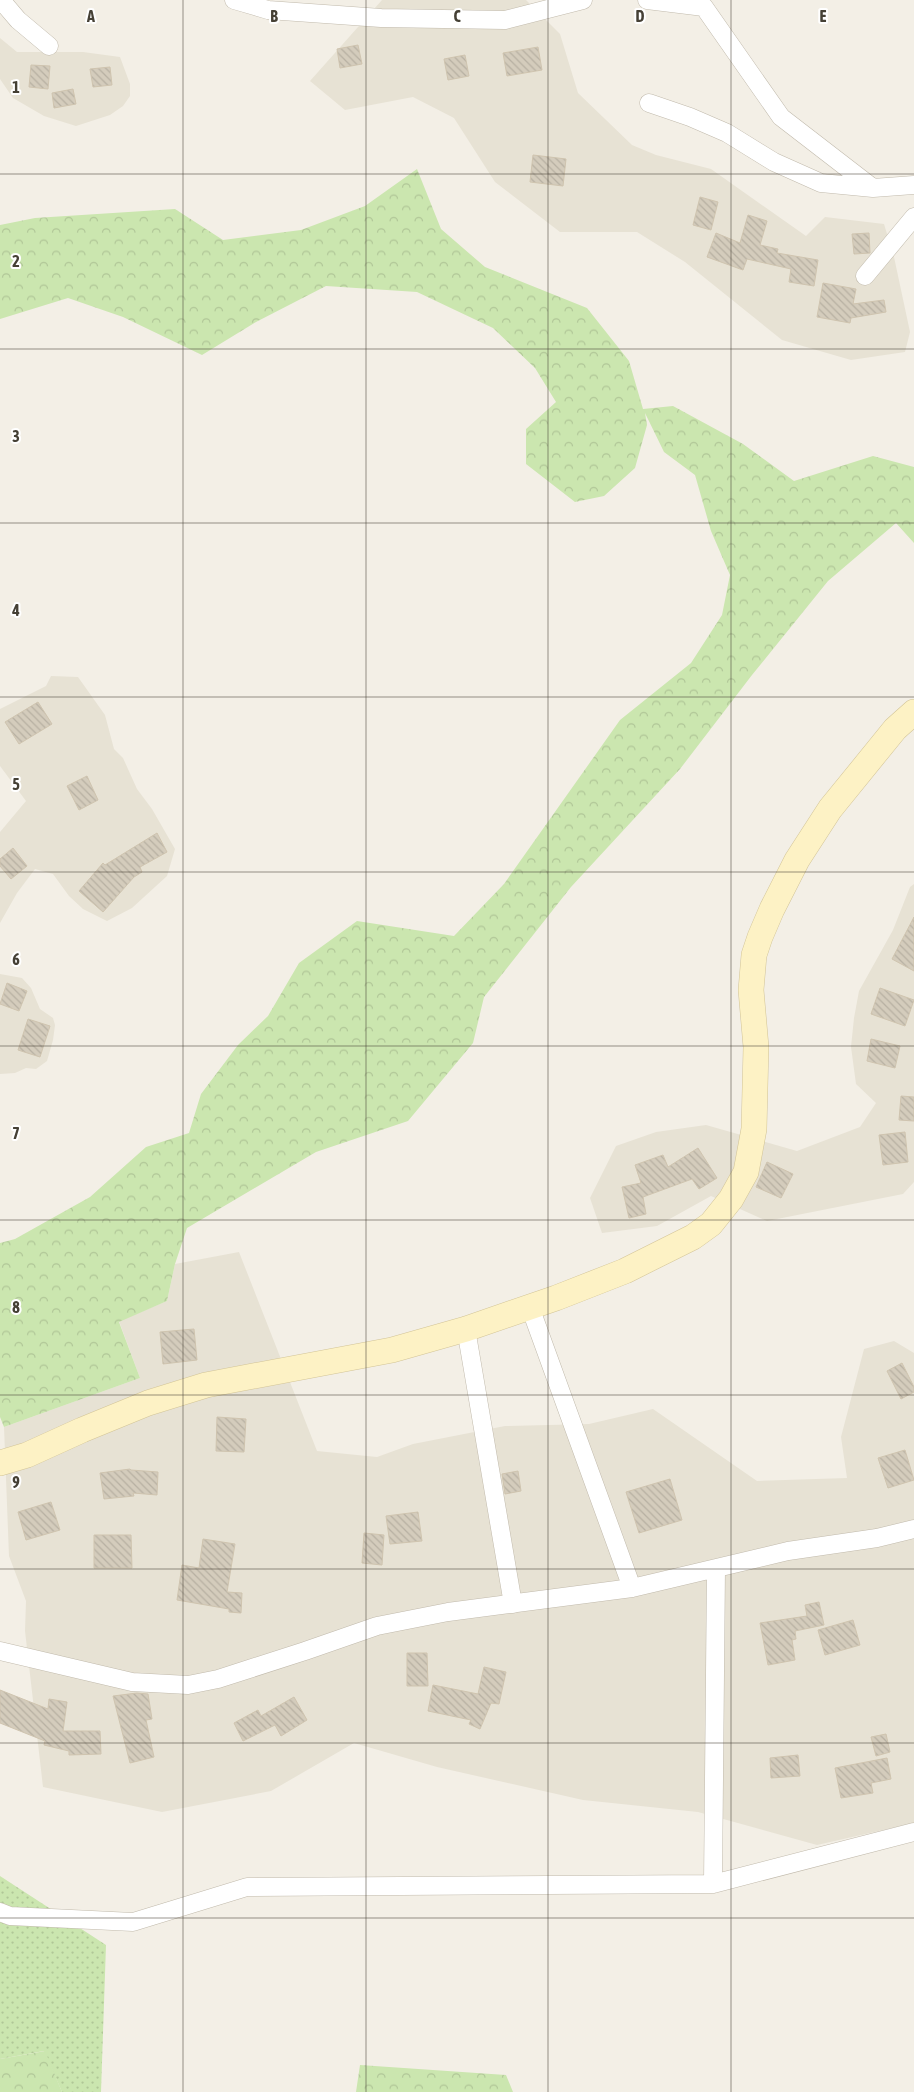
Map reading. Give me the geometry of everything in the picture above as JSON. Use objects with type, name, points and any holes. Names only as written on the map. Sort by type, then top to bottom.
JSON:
[{"type":"street","points":[[1,0],[18,20],[49,46]]},
{"type":"street","points":[[234,0],[268,10],[381,18],[505,20],[583,0]]},
{"type":"street","points":[[647,0],[704,7],[781,117],[873,188]]},
{"type":"street","points":[[648,103],[727,132],[774,162],[821,183],[873,188],[914,185]]},
{"type":"street","points":[[864,276],[914,217]]},
{"type":"street","points":[[0,1463],[27,1455],[148,1403],[206,1385],[392,1350],[466,1329],[625,1271],[693,1237],[710,1224],[731,1198],[746,1172],[754,1129],[756,1048],[751,990],[754,955],[772,909],[802,853],[830,809],[904,728],[914,712]]},
{"type":"street","points":[[530,1307],[632,1588]]},
{"type":"street","points":[[466,1329],[513,1604]]},
{"type":"street","points":[[0,1651],[132,1682],[188,1685],[218,1679],[377,1626],[448,1612],[632,1588],[788,1551],[877,1538],[914,1529]]},
{"type":"street","points":[[713,1884],[716,1568]]},
{"type":"street","points":[[0,1912],[10,1916],[133,1922],[247,1887],[713,1884],[914,1832]]},
{"type":"shaded area","points":[[382,0],[526,0],[560,34],[578,93],[632,145],[656,155],[711,169],[806,236],[825,217],[884,224],[894,257],[910,332],[905,352],[851,360],[782,340],[685,262],[637,232],[560,232],[495,182],[454,118],[413,97],[345,110],[310,81]]},
{"type":"shaded area","points":[[0,38],[17,52],[83,52],[120,57],[130,84],[130,96],[123,106],[110,115],[76,126],[44,116],[13,98],[0,79]]},
{"type":"shaded area","points":[[51,676],[78,677],[105,715],[114,749],[123,758],[137,789],[152,809],[175,849],[167,876],[132,908],[107,921],[83,909],[69,896],[53,874],[35,869],[17,893],[0,923],[0,832],[26,801],[0,766],[0,709],[46,686]]},
{"type":"shaded area","points":[[914,884],[914,1182],[903,1194],[767,1221],[711,1196],[657,1226],[602,1233],[590,1198],[616,1146],[656,1132],[706,1125],[797,1151],[860,1127],[876,1103],[856,1084],[851,1047],[859,991],[893,930],[910,887]]},
{"type":"shaded area","points":[[0,974],[22,978],[31,988],[40,1009],[53,1018],[55,1025],[53,1040],[47,1061],[36,1069],[26,1068],[15,1073],[0,1074]]},
{"type":"shaded area","points":[[239,1252],[317,1451],[377,1457],[413,1444],[505,1426],[589,1424],[653,1409],[757,1481],[847,1478],[841,1437],[864,1349],[894,1341],[914,1353],[914,1823],[817,1845],[698,1812],[583,1800],[437,1767],[354,1743],[271,1791],[162,1812],[43,1787],[25,1631],[26,1601],[9,1556],[4,1427],[140,1378],[119,1321],[167,1301],[175,1264]]},
{"type":"green space","points":[[417,169],[441,229],[485,267],[587,308],[629,361],[643,409],[673,406],[743,444],[794,481],[873,456],[914,467],[914,543],[896,523],[828,581],[752,675],[680,769],[571,887],[484,997],[473,1043],[408,1121],[316,1152],[187,1228],[175,1264],[167,1301],[119,1322],[140,1378],[4,1427],[0,1417],[0,1243],[15,1239],[90,1197],[146,1147],[189,1133],[201,1094],[238,1045],[268,1016],[299,963],[357,921],[454,936],[504,884],[620,720],[691,663],[722,615],[730,575],[711,531],[695,475],[664,452],[645,413],[647,425],[635,468],[604,496],[575,502],[526,464],[526,429],[556,402],[535,368],[493,328],[417,292],[326,286],[256,322],[202,355],[123,317],[68,298],[0,319],[0,225],[35,218],[175,209],[223,240],[301,230],[365,206]]},
{"type":"green space","points":[[0,1876],[106,1945],[101,2092],[62,2092],[44,2051],[0,2059]]},
{"type":"green space","points":[[45,2051],[62,2092],[0,2092],[0,2059]]},
{"type":"green space","points":[[360,2065],[506,2075],[513,2092],[356,2092]]},
{"type":"building","points":[[358,45],[362,64],[340,68],[337,49]]},
{"type":"building","points":[[538,47],[542,70],[507,76],[503,53]]},
{"type":"building","points":[[465,55],[469,76],[448,80],[444,59]]},
{"type":"building","points":[[31,65],[50,66],[48,89],[29,87]]},
{"type":"building","points":[[110,67],[112,85],[93,87],[90,69]]},
{"type":"building","points":[[73,89],[76,104],[54,108],[52,93]]},
{"type":"building","points":[[533,155],[566,159],[563,186],[530,182]]},
{"type":"building","points":[[700,197],[718,202],[711,230],[693,225]]},
{"type":"building","points":[[748,215],[767,221],[760,245],[778,249],[777,253],[818,260],[814,286],[789,282],[791,269],[747,259],[743,270],[707,257],[716,233],[740,243]]},
{"type":"building","points":[[869,233],[870,253],[854,254],[852,234]]},
{"type":"building","points":[[823,283],[856,289],[853,304],[884,300],[886,312],[851,318],[850,323],[817,317]]},
{"type":"building","points":[[38,702],[52,724],[19,744],[5,722]]},
{"type":"building","points":[[87,776],[98,800],[79,810],[67,786]]},
{"type":"building","points":[[157,833],[167,852],[140,867],[142,872],[134,877],[103,912],[79,891],[103,863],[105,865]]},
{"type":"building","points":[[13,848],[27,866],[11,879],[0,866],[0,859]]},
{"type":"building","points":[[914,917],[914,971],[892,959]]},
{"type":"building","points":[[7,983],[27,991],[19,1011],[0,1004]]},
{"type":"building","points":[[880,988],[914,1000],[905,1026],[871,1014]]},
{"type":"building","points":[[28,1019],[50,1026],[40,1057],[18,1050]]},
{"type":"building","points":[[871,1039],[900,1046],[895,1068],[867,1061]]},
{"type":"building","points":[[901,1096],[914,1097],[914,1121],[899,1120]]},
{"type":"building","points":[[905,1132],[908,1162],[883,1165],[879,1135]]},
{"type":"building","points":[[698,1148],[717,1178],[699,1189],[692,1179],[643,1197],[646,1214],[629,1218],[622,1187],[641,1183],[635,1165],[663,1155],[668,1167]]},
{"type":"building","points":[[767,1162],[793,1174],[781,1198],[756,1187]]},
{"type":"building","points":[[194,1329],[197,1360],[163,1364],[160,1332]]},
{"type":"building","points":[[902,1363],[914,1387],[914,1392],[901,1399],[887,1371]]},
{"type":"building","points":[[217,1417],[246,1419],[244,1452],[216,1451]]},
{"type":"building","points":[[905,1450],[914,1480],[888,1488],[878,1458]]},
{"type":"building","points":[[130,1469],[158,1472],[157,1495],[133,1493],[134,1496],[104,1499],[100,1473]]},
{"type":"building","points":[[518,1471],[521,1491],[505,1494],[502,1474]]},
{"type":"building","points":[[670,1479],[682,1520],[639,1533],[626,1492]]},
{"type":"building","points":[[51,1502],[60,1530],[26,1540],[18,1512]]},
{"type":"building","points":[[418,1512],[422,1541],[390,1544],[386,1516]]},
{"type":"building","points":[[364,1533],[384,1535],[382,1565],[362,1563]]},
{"type":"building","points":[[94,1535],[131,1535],[132,1568],[94,1568]]},
{"type":"building","points":[[203,1539],[235,1544],[227,1592],[242,1593],[241,1613],[229,1612],[229,1609],[177,1600],[182,1565],[199,1568]]},
{"type":"building","points":[[819,1602],[824,1625],[795,1631],[796,1639],[792,1640],[795,1660],[768,1665],[760,1623],[807,1616],[805,1605]]},
{"type":"building","points":[[853,1620],[860,1645],[825,1655],[818,1630]]},
{"type":"building","points":[[407,1653],[427,1653],[428,1686],[407,1686]]},
{"type":"building","points":[[484,1667],[506,1672],[499,1704],[491,1703],[480,1729],[469,1724],[471,1720],[428,1711],[433,1685],[478,1694]]},
{"type":"building","points":[[0,1690],[48,1709],[49,1699],[67,1702],[63,1731],[100,1731],[101,1754],[69,1755],[69,1751],[44,1745],[45,1741],[0,1723]]},
{"type":"building","points":[[137,1693],[148,1694],[152,1719],[146,1720],[154,1757],[130,1763],[113,1696]]},
{"type":"building","points":[[294,1697],[307,1720],[281,1736],[275,1725],[243,1741],[234,1723],[258,1710],[261,1716]]},
{"type":"building","points":[[886,1734],[890,1752],[876,1756],[871,1737]]},
{"type":"building","points":[[798,1755],[800,1776],[771,1778],[770,1758]]},
{"type":"building","points":[[887,1758],[891,1779],[871,1783],[873,1793],[841,1798],[835,1768]]}]
